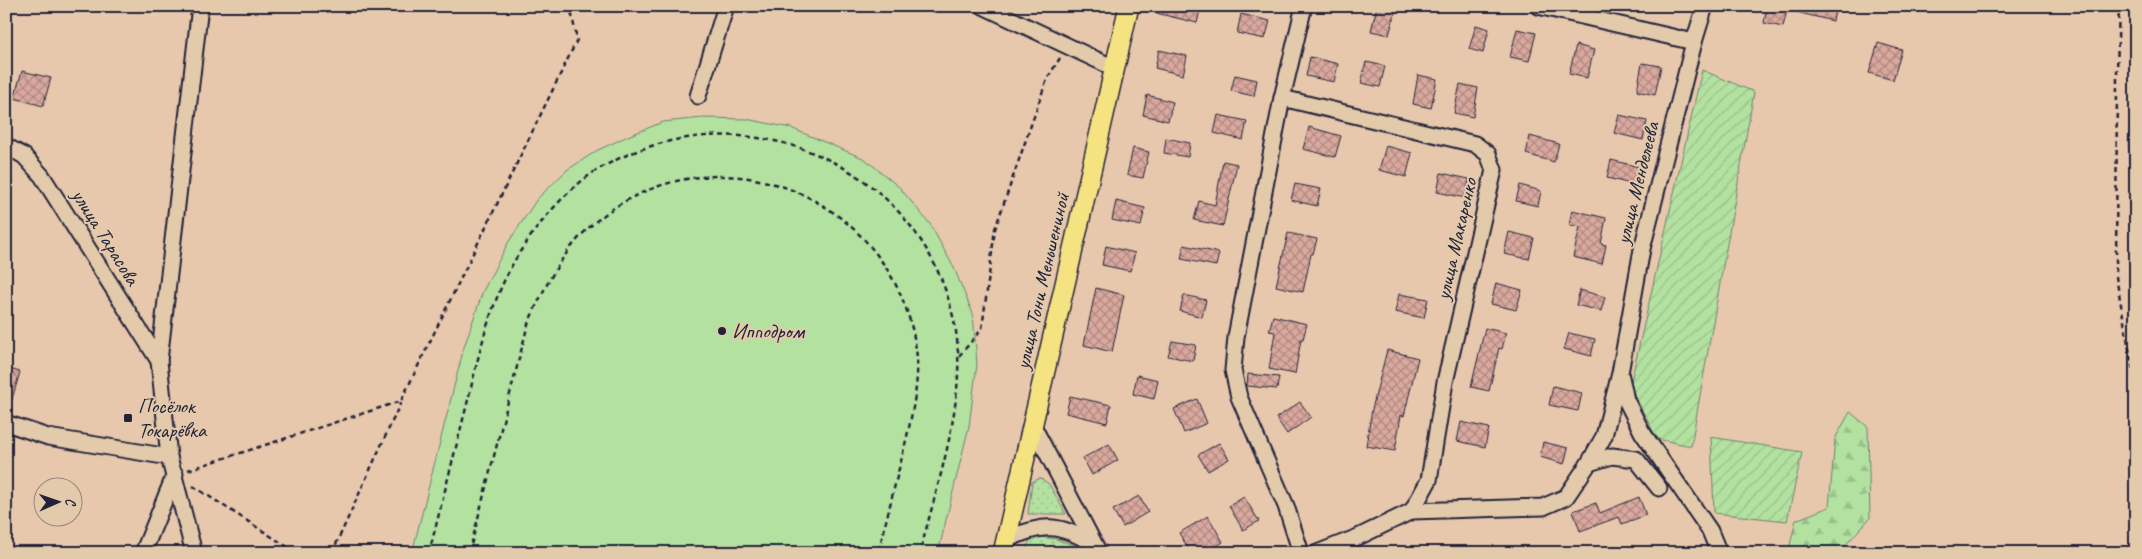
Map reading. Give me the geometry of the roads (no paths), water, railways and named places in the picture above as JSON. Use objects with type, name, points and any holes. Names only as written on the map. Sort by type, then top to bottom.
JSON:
[{"type":"main road","name":"улица Тони Меньшениной","points":[[1004,546],[1129,6]]},
{"type":"street","points":[[194,553],[168,457],[160,361],[200,6]]},
{"type":"street","points":[[698,96],[726,6]]},
{"type":"street","points":[[983,6],[1114,68]]},
{"type":"street","points":[[1301,553],[1286,506],[1239,397],[1233,370],[1236,337],[1282,98],[1304,6]]},
{"type":"street","points":[[1538,6],[1694,42]]},
{"type":"street","name":"улица Менделеева","points":[[1412,511],[1543,507],[1566,497],[1579,475],[1589,463],[1604,436],[1620,373],[1642,249],[1694,42],[1705,6]]},
{"type":"street","name":"улица Макаренко","points":[[1282,98],[1475,144],[1488,154],[1494,170],[1445,382],[1429,480],[1412,511]]},
{"type":"street","name":"улица Тарасова","points":[[6,146],[24,156],[42,176],[160,361]]},
{"type":"street","name":"улица Менделеева","points":[[1620,373],[1626,400],[1642,432],[1710,531],[1719,553]]},
{"type":"street","points":[[1032,424],[1097,549]]},
{"type":"street","points":[[7,425],[48,437],[168,457]]},
{"type":"street","points":[[1589,463],[1612,456],[1636,459],[1659,488]]},
{"type":"street","points":[[143,553],[174,474]]},
{"type":"street","points":[[1317,553],[1358,537],[1412,511]]},
{"type":"street","points":[[1004,546],[1026,530],[1042,527],[1058,528],[1077,534],[1097,549]]},
{"type":"water","points":[[2136,84],[2136,273],[2128,141]]},
{"type":"place","name":"Ипподром","points":[[722,331]]},
{"type":"place","name":"Посёлок Токарёвка","points":[[128,418]]}]
